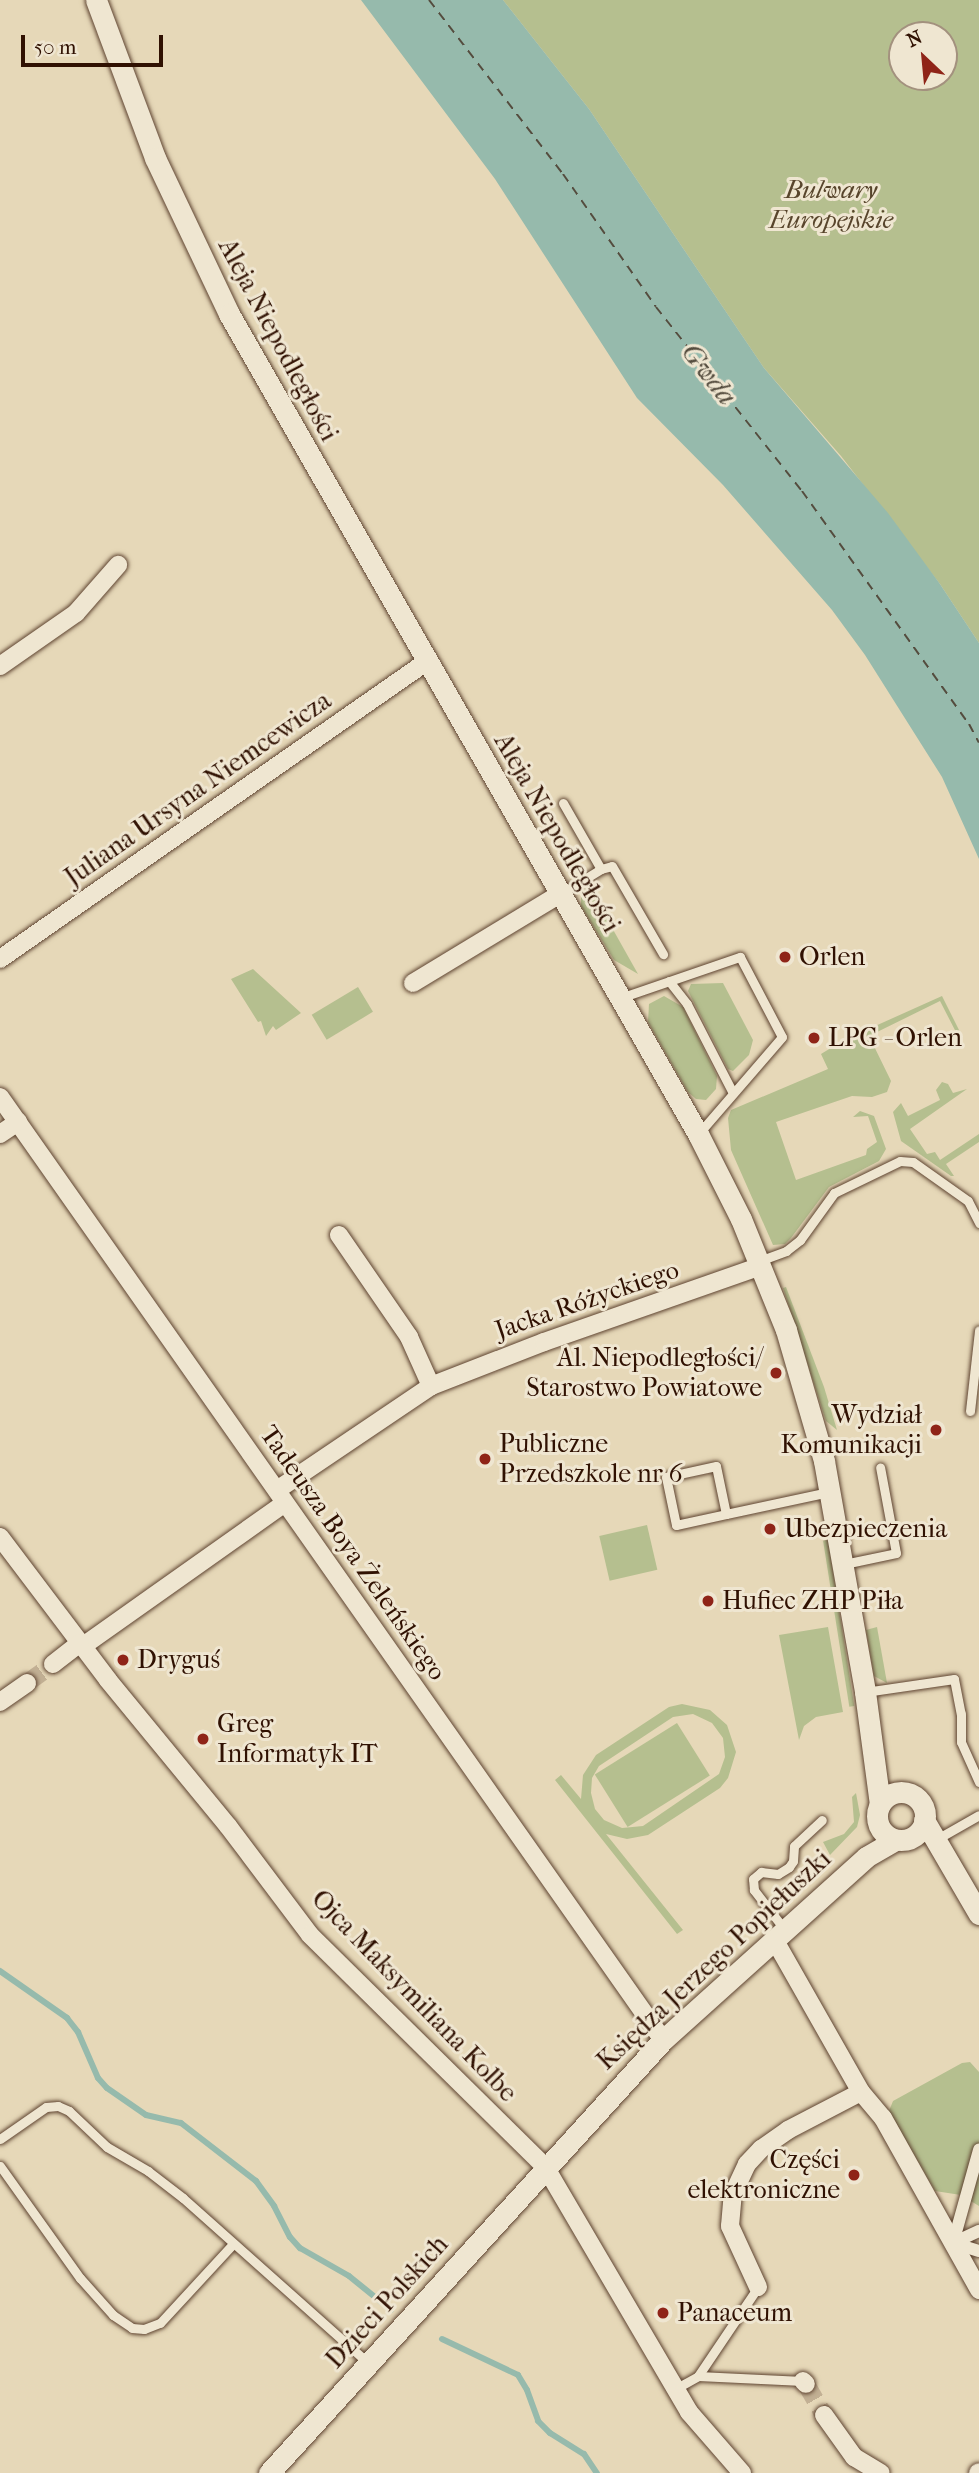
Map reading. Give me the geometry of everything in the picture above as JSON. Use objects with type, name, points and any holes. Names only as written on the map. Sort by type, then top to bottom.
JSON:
[{"type":"street","name":"Aleja Niepodległości","points":[[96,0],[150,146],[208,273],[261,374],[698,1135],[760,1264],[803,1384],[830,1492],[871,1729],[880,1804]]},
{"type":"street","points":[[0,666],[76,613],[118,565]]},
{"type":"street","name":"Juliana Ursyna Niemcewicza","points":[[0,959],[426,662]]},
{"type":"street","points":[[413,983],[560,894]]},
{"type":"street","name":"Tadeusza Boya Żeleńskiego","points":[[0,1097],[663,2040]]},
{"type":"street","points":[[0,1134],[18,1122]]},
{"type":"street","points":[[340,1235],[408,1337],[431,1386]]},
{"type":"street","name":"Jacka Różyckiego","points":[[53,1664],[431,1386],[760,1264]]},
{"type":"street","name":"Ojca Maksymiliana Kolbe","points":[[0,1537],[228,1826],[310,1935],[547,2168],[675,2389],[710,2441],[741,2473]]},
{"type":"street","points":[[0,1702],[27,1683]]},
{"type":"street","name":"Aleja Niepodległości","points":[[871,1729],[905,1793]]},
{"type":"street","points":[[880,1804],[891,1795],[905,1793],[922,1806],[911,1832]]},
{"type":"street","name":"Księdza Jerzego Popiełuszki","points":[[866,1857],[879,1827],[877,1811],[880,1804]]},
{"type":"street","points":[[879,1827],[911,1832],[941,1848],[979,1914]]},
{"type":"street","name":"Księdza Jerzego Popiełuszki","points":[[547,2168],[663,2040],[866,1857],[911,1832]]},
{"type":"street","points":[[780,1934],[861,2092],[883,2118],[979,2290]]},
{"type":"street","points":[[758,2287],[730,2226],[733,2194],[747,2164],[761,2149],[788,2130],[861,2092]]},
{"type":"street","points":[[953,2243],[979,2150]]},
{"type":"street","name":"Dzieci Polskich","points":[[270,2473],[547,2168]]},
{"type":"street","points":[[953,2243],[979,2231]]},
{"type":"street","points":[[953,2243],[979,2251]]},
{"type":"street","points":[[824,2415],[854,2458],[881,2473]]},
{"type":"lane","points":[[563,803],[601,869]]},
{"type":"lane","points":[[560,894],[601,869],[612,866],[663,954]]},
{"type":"lane","points":[[620,998],[740,957],[782,1037],[698,1135]]},
{"type":"lane","points":[[669,981],[687,1003],[733,1093]]},
{"type":"lane","points":[[760,1264],[786,1251],[800,1240],[834,1193],[900,1161],[913,1162],[968,1200],[979,1223]]},
{"type":"lane","points":[[970,1411],[979,1331]]},
{"type":"lane","points":[[726,1514],[716,1466],[666,1477],[676,1525],[830,1492]]},
{"type":"lane","points":[[844,1564],[896,1553],[880,1467]]},
{"type":"lane","points":[[865,1692],[954,1679],[961,1714],[961,1742],[979,1782]]},
{"type":"lane","points":[[941,1848],[979,1815]]},
{"type":"lane","points":[[780,1934],[754,1890],[753,1879],[761,1872],[778,1874],[789,1867],[793,1861],[794,1846],[822,1820]]},
{"type":"lane","points":[[969,1821],[979,1827]]},
{"type":"lane","points":[[0,2139],[46,2107],[64,2109],[107,2147],[148,2171],[175,2191],[369,2364]]},
{"type":"lane","points":[[0,2166],[80,2278],[107,2309],[132,2328],[144,2329],[160,2323],[233,2244]]},
{"type":"lane","points":[[675,2389],[698,2376],[758,2287]]},
{"type":"lane","points":[[698,2376],[805,2382]]},
{"type":"green space","name":"Bulwary Europejskie","points":[[503,0],[979,0],[979,643],[940,584],[841,456],[764,368],[589,109]]},
{"type":"green space","points":[[588,885],[638,974],[614,960],[581,906],[581,894]]},
{"type":"green space","points":[[253,969],[301,1013],[276,1030],[273,1026],[266,1036],[261,1021],[258,1022],[231,979]]},
{"type":"green space","points":[[723,983],[753,1040],[749,1055],[733,1071],[728,1069],[688,991],[691,984]]},
{"type":"green space","points":[[358,987],[373,1012],[327,1040],[312,1015]]},
{"type":"green space","points":[[664,996],[683,1007],[717,1076],[716,1089],[706,1100],[696,1099],[688,1092],[648,1022],[649,1004]]},
{"type":"green space","points":[[942,996],[962,1036],[958,1036],[940,1001],[869,1036],[891,1081],[887,1092],[872,1097],[852,1096],[776,1122],[796,1180],[866,1155],[867,1149],[877,1142],[868,1116],[853,1117],[860,1111],[874,1116],[886,1149],[879,1161],[829,1187],[791,1238],[785,1244],[773,1245],[731,1150],[728,1118],[731,1110],[828,1069],[821,1054],[844,1040]]},
{"type":"green space","points":[[942,1082],[948,1084],[953,1093],[967,1089],[910,1129],[927,1154],[935,1152],[940,1160],[979,1134],[979,1142],[946,1164],[954,1176],[901,1141],[893,1112],[901,1103],[908,1116],[940,1100],[936,1090]]},
{"type":"green space","points":[[786,1287],[824,1387],[837,1430],[826,1421],[783,1288]]},
{"type":"green space","points":[[647,1525],[657,1570],[610,1581],[599,1536]]},
{"type":"green space","points":[[828,1540],[854,1706],[849,1707],[823,1541]]},
{"type":"green space","points":[[828,1627],[843,1712],[816,1717],[804,1726],[799,1740],[779,1635]]},
{"type":"green space","points":[[877,1627],[887,1683],[874,1676],[866,1630]]},
{"type":"green space","points":[[682,1704],[710,1710],[727,1725],[736,1752],[728,1778],[720,1788],[648,1835],[627,1839],[606,1834],[683,1930],[677,1934],[555,1780],[561,1775],[581,1799],[583,1775],[596,1755],[669,1707]],"holes":[[[693,1714],[712,1723],[723,1738],[725,1757],[719,1774],[643,1826],[622,1828],[604,1820],[595,1809],[591,1793],[592,1778],[599,1766],[673,1717]]]},
{"type":"green space","points":[[677,1723],[710,1776],[628,1827],[595,1774]]},
{"type":"green space","points":[[856,1793],[860,1815],[857,1827],[830,1855],[823,1842],[844,1834],[854,1822],[852,1797]]},
{"type":"green space","points":[[970,2062],[979,2072],[979,2206],[961,2195],[935,2191],[889,2111],[893,2101],[962,2063]]},
{"type":"water","name":"Gwda","points":[[361,0],[503,0],[589,109],[764,368],[888,513],[940,584],[979,643],[979,859],[942,777],[865,655],[832,610],[723,485],[637,398],[495,179]]},
{"type":"waterway","points":[[0,1971],[67,2018],[78,2032],[98,2078],[107,2088],[146,2115],[181,2123],[256,2181],[274,2206],[290,2237],[300,2248],[349,2276],[391,2310]]},
{"type":"waterway","points":[[442,2339],[518,2375],[527,2390],[538,2421],[550,2433],[584,2454],[597,2473]]},
{"type":"ferry route","points":[[429,0],[563,174],[656,307],[802,491],[969,724],[979,743]]},
{"type":"tunnel","points":[[27,1683],[53,1664]]},
{"type":"tunnel","points":[[806,2384],[824,2415]]},
{"type":"place","name":"Orlen","points":[[785,957]]},
{"type":"place","name":"LPG - Orlen","points":[[814,1038]]},
{"type":"place","name":"Al. Niepodległości/ Starostwo Powiatowe","points":[[776,1373]]},
{"type":"place","name":"Wydział Komunikacji","points":[[936,1430]]},
{"type":"place","name":"Publiczne Przedszkole nr 6","points":[[485,1459]]},
{"type":"place","name":"Ubezpieczenia","points":[[770,1529]]},
{"type":"place","name":"Hufiec ZHP Piła","points":[[708,1601]]},
{"type":"place","name":"Dryguś","points":[[123,1660]]},
{"type":"place","name":"Greg Informatyk IT","points":[[203,1739]]},
{"type":"place","name":"Części elektroniczne","points":[[854,2175]]},
{"type":"place","name":"Panaceum","points":[[663,2313]]}]
